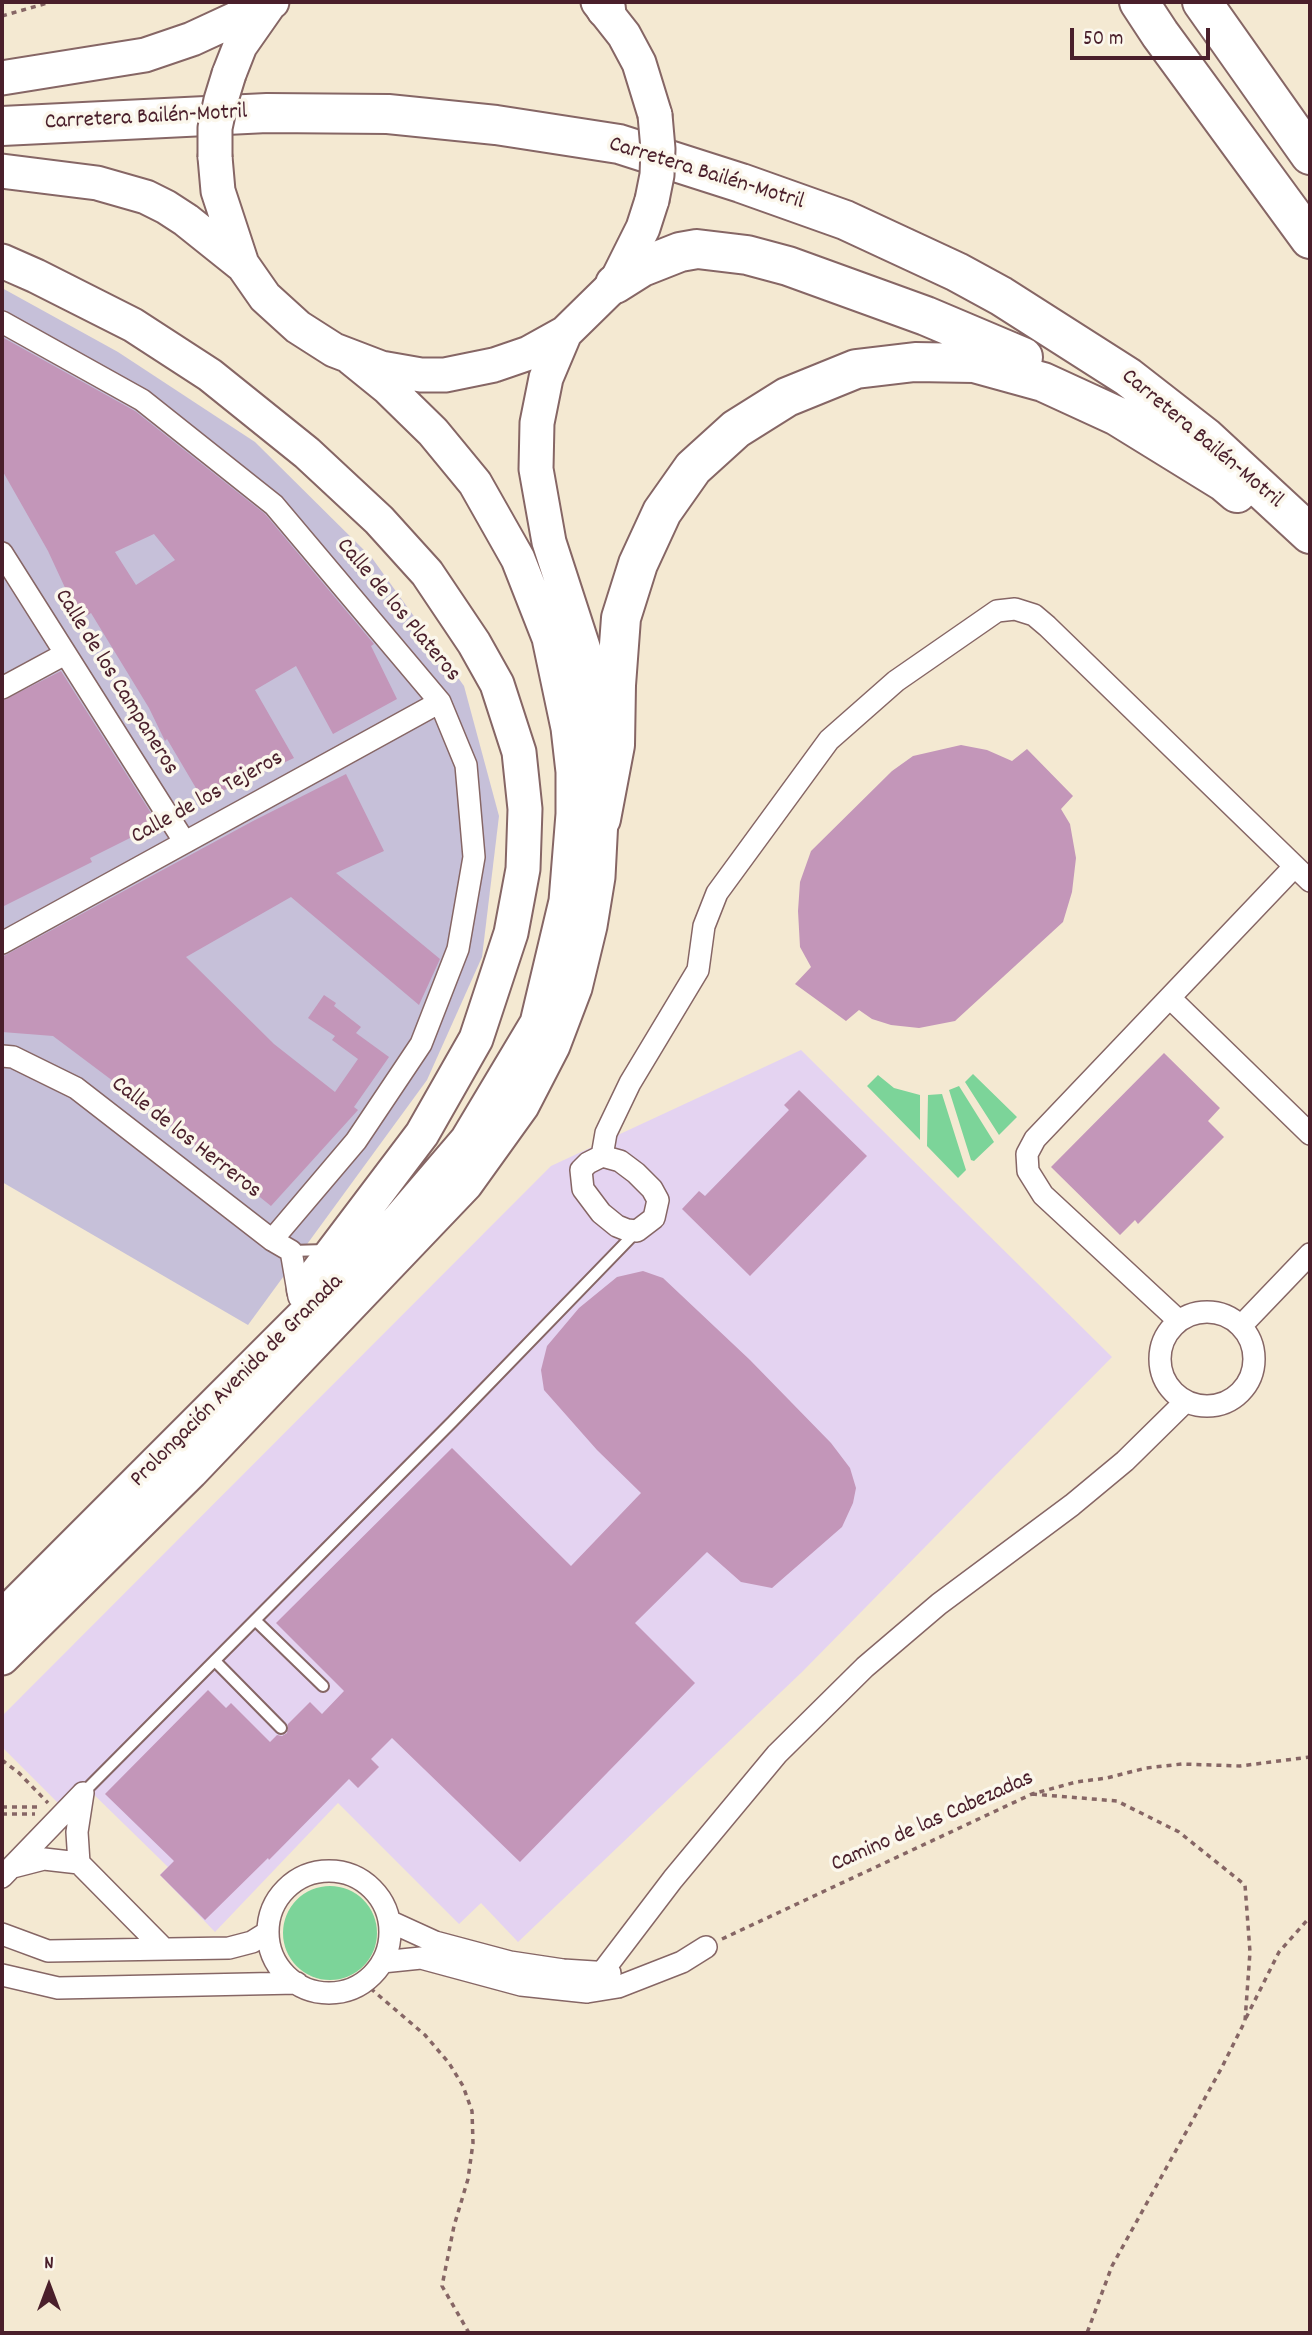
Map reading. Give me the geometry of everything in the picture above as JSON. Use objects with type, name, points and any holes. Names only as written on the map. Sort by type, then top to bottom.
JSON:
[{"type":"highway","points":[[1139,2],[1310,239]]},
{"type":"highway","points":[[1202,2],[1310,155]]},
{"type":"highway","name":"Carretera Bailén-Motril","points":[[2,126],[267,113],[388,114],[496,125],[619,144],[845,220],[1001,296],[1128,377],[1205,437],[1310,534]]},
{"type":"highway","points":[[615,285],[642,267],[680,252],[697,249],[718,250],[788,266],[926,316],[1012,351],[1224,482],[1290,538],[1310,560]]},
{"type":"highway","points":[[601,819],[615,745],[621,618],[638,564],[662,512],[693,468],[736,429],[787,397],[856,369],[915,362],[974,363],[1043,382],[1117,415]]},
{"type":"main road","points":[[272,2],[240,46],[220,100],[215,128],[218,191],[242,264],[253,282],[283,316],[316,339],[351,358],[402,372],[445,375],[494,365],[529,353],[565,333],[615,285],[643,228],[652,200],[658,162],[655,115],[639,63],[625,35],[602,4]]},
{"type":"main road","points":[[2,78],[145,55],[192,40],[272,2]]},
{"type":"main road","points":[[2,171],[97,183],[146,197],[194,225],[242,264]]},
{"type":"main road","points":[[2,261],[36,275],[133,325],[211,375],[307,453],[379,520],[427,573],[474,643],[497,684],[519,752],[525,809],[523,869],[511,933],[476,1039],[422,1134],[351,1244],[299,1297],[237,1383]]},
{"type":"main road","name":"Prolongación Avenida de Granada","points":[[2,1658],[191,1472],[466,1184],[522,1106],[553,1046],[570,999],[590,926],[598,877],[601,819],[600,748],[586,656],[549,542],[536,469],[537,423],[546,378],[565,333]]},
{"type":"main road","name":"Prolongación Avenida de Granada","points":[[2,1617],[396,1223],[467,1140],[537,1023],[566,901],[571,857],[573,786],[568,728],[557,670],[538,608],[518,559],[475,483],[433,432],[388,388],[351,358]]},
{"type":"street","name":"Calle de los Plateros","points":[[2,322],[142,400],[274,505],[440,702],[466,765],[474,857],[458,949],[421,1044],[356,1141],[272,1240]]},
{"type":"street","name":"Calle de los Campaneros","points":[[2,553],[184,841]]},
{"type":"street","points":[[602,1156],[606,1133],[630,1083],[698,970],[704,926],[717,892],[829,740],[896,681],[997,611],[1015,609],[1034,615],[1047,626],[1310,881]]},
{"type":"street","points":[[2,688],[65,654]]},
{"type":"street","name":"Calle de los Tejeros","points":[[2,943],[440,702]]},
{"type":"street","points":[[1179,1321],[1043,1195],[1028,1171],[1027,1154],[1035,1139],[1294,867]]},
{"type":"street","points":[[1170,998],[1310,1134]]},
{"type":"street","name":"Calle de los Herreros","points":[[2,1056],[13,1057],[76,1088],[272,1240],[291,1251]]},
{"type":"street","points":[[602,1156],[620,1161],[652,1189],[658,1200],[654,1218],[637,1231],[617,1226],[601,1213],[583,1189],[581,1170],[588,1163],[602,1156]]},
{"type":"street","points":[[291,1251],[299,1297]]},
{"type":"street","points":[[1241,1326],[1310,1254]]},
{"type":"street","points":[[1199,1312],[1214,1312],[1241,1326],[1251,1340],[1254,1357],[1252,1375],[1243,1390],[1221,1404],[1203,1405],[1186,1401],[1170,1387],[1161,1367],[1162,1345],[1166,1335],[1179,1321],[1199,1312]]},
{"type":"street","points":[[587,1992],[673,1879],[777,1754],[865,1667],[939,1604],[1072,1506],[1125,1461],[1186,1401]]},
{"type":"street","points":[[7,1872],[83,1793]]},
{"type":"street","points":[[79,1863],[76,1832],[83,1793]]},
{"type":"street","points":[[7,1872],[44,1859],[79,1863],[164,1949]]},
{"type":"street","points":[[318,1872],[339,1872],[368,1885],[382,1901],[389,1920],[388,1945],[382,1962],[363,1982],[350,1989],[323,1992],[309,1989],[288,1977],[276,1961],[268,1932],[272,1911],[282,1893],[298,1879],[318,1872]]},
{"type":"street","points":[[389,1920],[435,1942],[510,1962],[563,1970],[620,1973],[706,1947]]},
{"type":"street","points":[[2,1934],[48,1951],[240,1946],[268,1932]]},
{"type":"street","points":[[382,1962],[421,1958],[521,1985],[587,1992],[618,1987],[682,1962],[706,1947]]},
{"type":"street","points":[[563,1970],[616,1952]]},
{"type":"street","points":[[2,1975],[58,1988],[297,1983]]},
{"type":"lane","points":[[291,1251],[351,1244],[369,1236],[441,1160],[467,1140]]},
{"type":"lane","points":[[83,1793],[443,1432],[637,1231]]},
{"type":"lane","points":[[255,1620],[323,1686]]},
{"type":"lane","points":[[215,1661],[281,1728]]},
{"type":"path","points":[[2,16],[51,2]]},
{"type":"path","name":"Camino de las Cabezadas","points":[[706,1947],[1032,1794],[1146,1768],[1182,1764],[1240,1766],[1310,1756]]},
{"type":"path","points":[[2,1760],[19,1773],[52,1807],[2,1807]]},
{"type":"path","points":[[1032,1794],[1117,1801],[1179,1832],[1244,1885],[1250,1952],[1244,2021]]},
{"type":"path","points":[[2,1814],[36,1814],[52,1825]]},
{"type":"path","points":[[1087,2333],[1111,2266],[1221,2069],[1279,1951],[1310,1917]]},
{"type":"path","points":[[363,1982],[425,2035],[449,2063],[463,2086],[472,2111],[473,2143],[468,2179],[454,2226],[442,2286],[469,2333]]},
{"type":"shaded area","points":[[2,288],[118,352],[255,442],[372,558],[464,686],[499,816],[482,957],[427,1080],[248,1325],[2,1182]]},
{"type":"shaded area","points":[[801,1050],[1112,1357],[802,1672],[518,1942],[481,1903],[459,1924],[338,1803],[215,1932],[160,1875],[168,1867],[83,1784],[59,1804],[2,1747],[2,1716],[551,1166]]},
{"type":"green space","points":[[973,1074],[1017,1117],[999,1135],[965,1082]]},
{"type":"green space","points":[[878,1075],[894,1088],[920,1095],[920,1140],[867,1086]]},
{"type":"green space","points":[[959,1086],[994,1142],[974,1161],[971,1160],[949,1090]]},
{"type":"green space","points":[[942,1094],[966,1170],[958,1178],[927,1146],[928,1095]]},
{"type":"green space","points":[[330,1886],[348,1889],[364,1899],[374,1915],[377,1933],[374,1951],[364,1967],[348,1977],[330,1980],[312,1977],[296,1967],[286,1951],[283,1933],[286,1915],[296,1899],[312,1889]]},
{"type":"building","points":[[2,337],[135,411],[265,514],[374,644],[371,646],[397,699],[333,734],[296,666],[255,690],[294,758],[203,800],[167,739],[165,741],[149,708],[91,613],[80,620],[48,551],[2,470]],"holes":[[[154,534],[175,560],[136,585],[115,552]]]},
{"type":"building","points":[[61,671],[158,824],[90,858],[92,862],[2,907],[2,701]]},
{"type":"building","points":[[961,745],[987,750],[1012,761],[1027,749],[1073,796],[1061,809],[1070,824],[1076,858],[1072,892],[1063,922],[955,1021],[919,1028],[891,1025],[872,1019],[859,1010],[846,1021],[795,984],[811,967],[800,947],[798,911],[800,882],[811,851],[892,771],[913,756]]},
{"type":"building","points":[[346,774],[384,851],[336,873],[440,959],[419,1005],[291,897],[186,957],[274,1044],[335,1092],[358,1059],[332,1040],[335,1036],[308,1018],[324,995],[361,1027],[356,1033],[389,1057],[354,1107],[358,1110],[271,1206],[149,1108],[53,1036],[2,1032],[2,957],[253,821]]},
{"type":"building","points":[[1164,1053],[1220,1108],[1208,1121],[1224,1137],[1138,1224],[1135,1220],[1120,1235],[1051,1167]]},
{"type":"building","points":[[799,1090],[867,1156],[750,1276],[682,1209],[699,1191],[705,1196],[789,1110],[784,1105]]},
{"type":"building","points":[[643,1271],[663,1278],[750,1360],[831,1443],[850,1468],[856,1488],[853,1503],[842,1527],[772,1588],[741,1582],[707,1552],[635,1623],[695,1683],[520,1862],[392,1738],[371,1759],[379,1767],[358,1788],[349,1779],[205,1920],[160,1875],[174,1861],[105,1794],[208,1690],[226,1708],[231,1703],[270,1742],[277,1735],[287,1733],[288,1724],[310,1702],[322,1714],[344,1691],[276,1623],[452,1448],[571,1566],[641,1493],[597,1450],[544,1390],[541,1370],[547,1346],[579,1308],[617,1277]]}]
